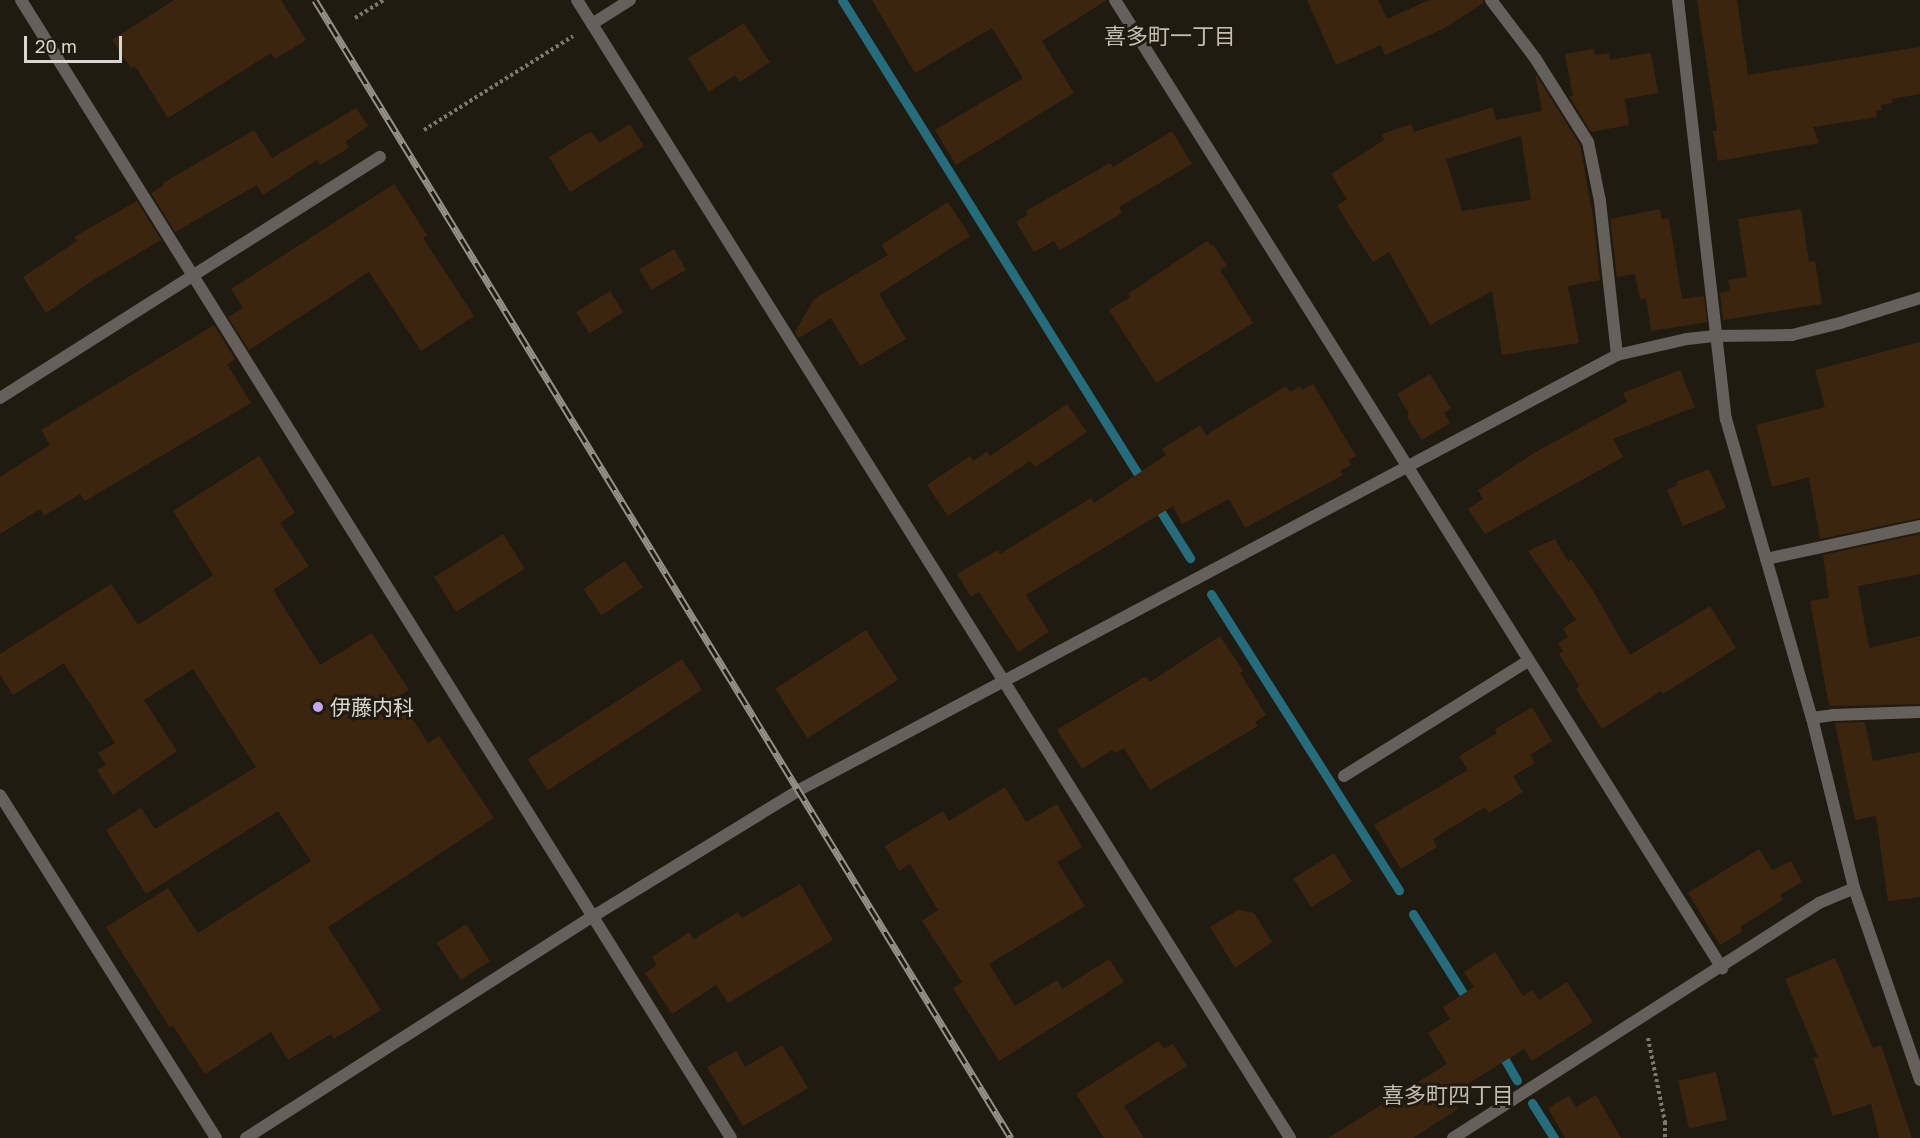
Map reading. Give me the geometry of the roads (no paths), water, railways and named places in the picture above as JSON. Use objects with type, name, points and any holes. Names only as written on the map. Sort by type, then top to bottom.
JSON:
[{"type":"street","points":[[21,0],[191,276],[731,1138]]},
{"type":"street","points":[[577,0],[1290,1138]]},
{"type":"street","points":[[592,24],[630,0]]},
{"type":"street","points":[[1115,0],[1722,968]]},
{"type":"street","points":[[1491,0],[1534,58],[1588,142],[1600,201],[1617,356]]},
{"type":"street","points":[[1678,0],[1725,419],[1812,718],[1854,888],[1920,1080]]},
{"type":"street","points":[[0,398],[380,157]]},
{"type":"street","points":[[246,1138],[592,917],[799,790],[1617,356],[1687,339],[1714,336],[1792,335],[1840,324],[1920,298]]},
{"type":"street","points":[[1766,559],[1920,526]]},
{"type":"street","points":[[1344,776],[1528,661]]},
{"type":"street","points":[[1812,718],[1833,715],[1920,712]]},
{"type":"street","points":[[0,795],[216,1138]]},
{"type":"street","points":[[1453,1138],[1722,968],[1820,903],[1854,888]]},
{"type":"waterway","points":[[842,0],[1143,482]]},
{"type":"waterway","points":[[1156,504],[1190,558]]},
{"type":"waterway","points":[[1211,594],[1399,890]]},
{"type":"waterway","points":[[1413,914],[1470,1004]]},
{"type":"waterway","points":[[1500,1051],[1517,1080]]},
{"type":"waterway","points":[[1532,1103],[1554,1138]]},
{"type":"railway","points":[[315,0],[1011,1138]]},
{"type":"place","name":"伊藤内科","points":[[318,707]]},
{"type":"district","name":"喜多町一丁目","points":[[1170,36]]},
{"type":"district","name":"喜多町四丁目","points":[[1448,1095]]}]
